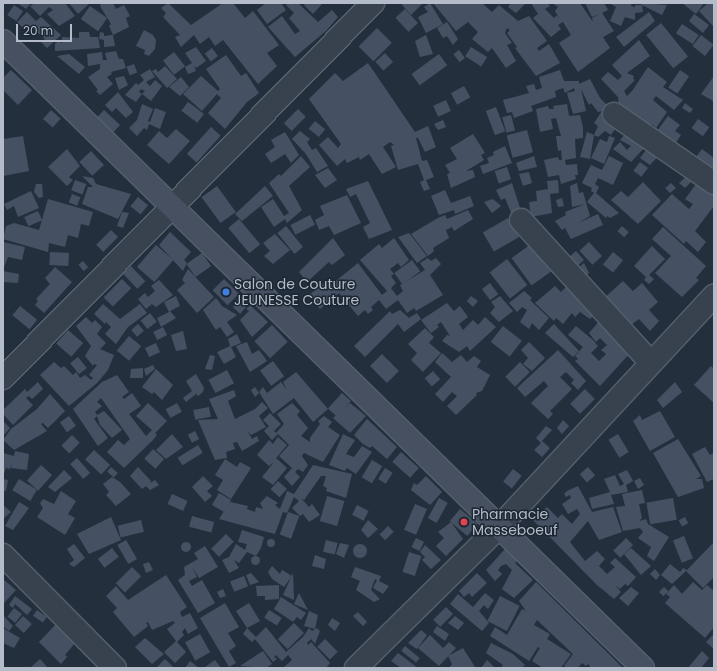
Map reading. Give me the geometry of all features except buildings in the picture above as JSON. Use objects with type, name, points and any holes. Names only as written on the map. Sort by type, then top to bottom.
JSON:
[{"type":"main road","points":[[3,42],[643,668]]},
{"type":"street","points":[[3,378],[170,206],[373,3]]},
{"type":"street","points":[[614,114],[714,183]]},
{"type":"street","points":[[521,220],[651,363]]},
{"type":"street","points":[[356,668],[499,526],[714,296]]},
{"type":"street","points":[[3,555],[115,668]]},
{"type":"place","name":"Salon de Couture JEUNESSE Couture","points":[[226,292]]},
{"type":"place","name":"Pharmacie Masseboeuf","points":[[464,522]]}]
